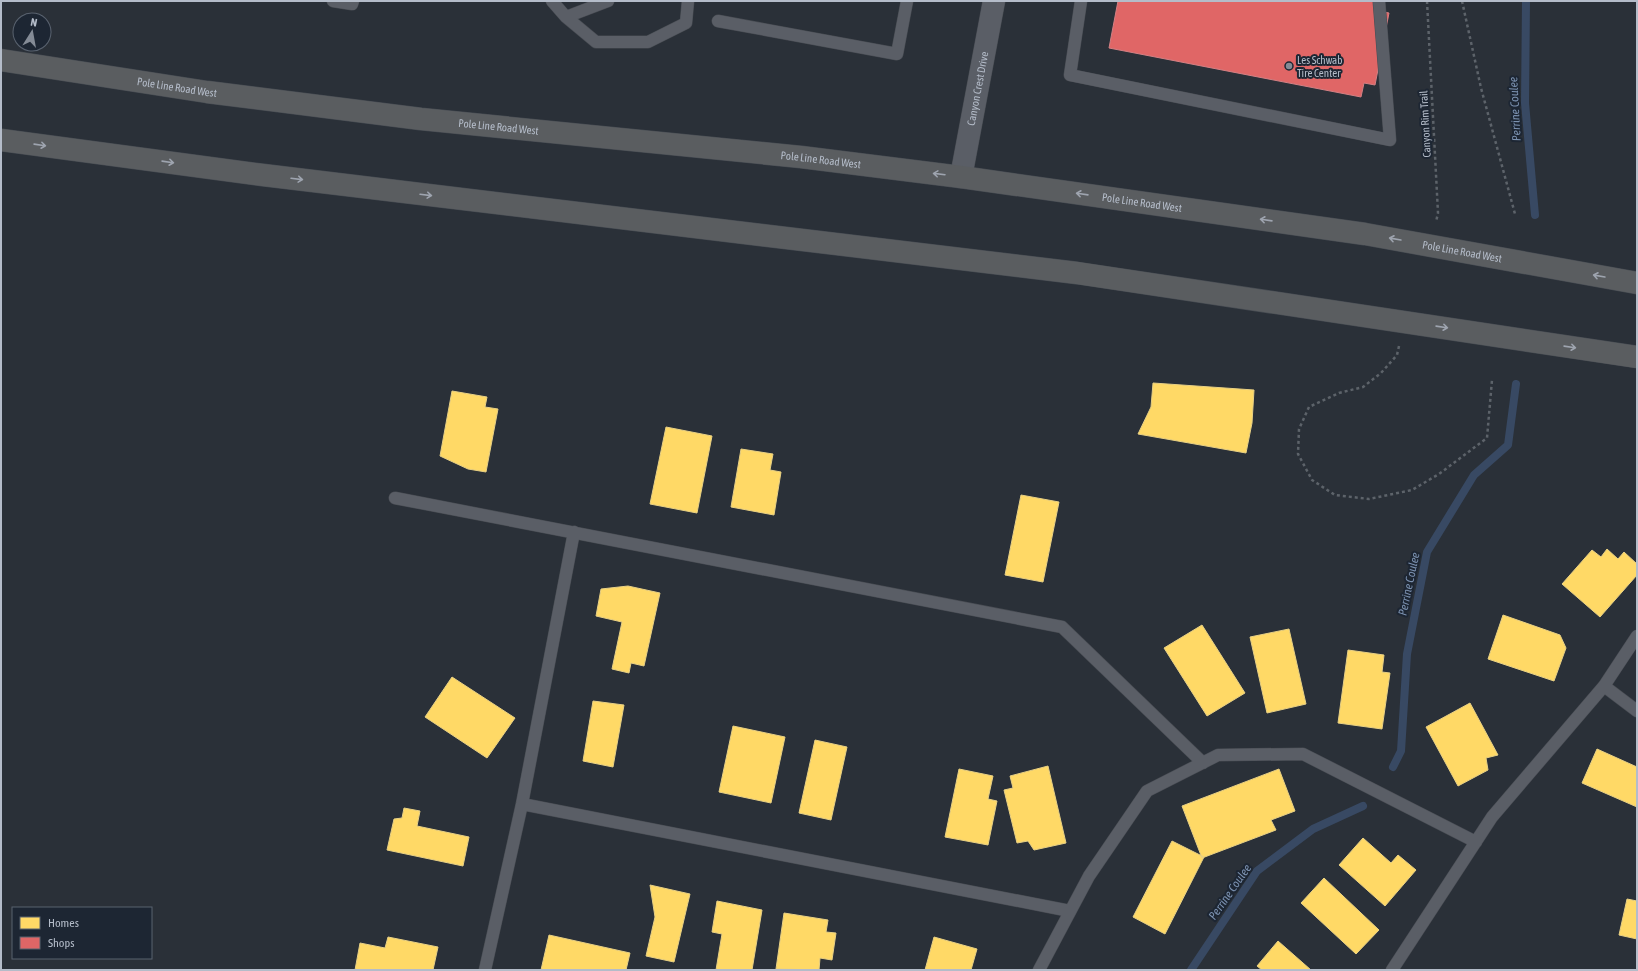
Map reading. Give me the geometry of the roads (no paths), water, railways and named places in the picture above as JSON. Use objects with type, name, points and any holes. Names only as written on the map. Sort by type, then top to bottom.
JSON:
[{"type":"highway","name":"Pole Line Road West","points":[[1,60],[207,92],[413,118],[801,157],[961,177],[1365,234],[1637,283]]},
{"type":"highway","points":[[1,140],[270,176],[1077,273],[1637,356]]},
{"type":"street","name":"Canyon Crest Drive","points":[[961,177],[994,1]]},
{"type":"lane","points":[[333,1],[352,4],[353,1]]},
{"type":"lane","points":[[552,1],[566,17],[596,42],[648,42],[686,23],[688,1]]},
{"type":"lane","points":[[566,17],[608,1]]},
{"type":"lane","points":[[718,21],[897,54],[907,1]]},
{"type":"lane","points":[[1082,1],[1070,76],[1390,140],[1379,1]]},
{"type":"lane","points":[[396,498],[1062,627],[1203,763]]},
{"type":"lane","points":[[485,970],[522,804],[574,532]]},
{"type":"lane","points":[[1392,970],[1492,817],[1604,686],[1637,636]]},
{"type":"lane","points":[[1604,686],[1637,711]]},
{"type":"lane","points":[[1039,970],[1089,876],[1147,791],[1218,755],[1303,754],[1476,842]]},
{"type":"lane","points":[[522,804],[1070,911]]},
{"type":"waterway","name":"Perrine Coulee","points":[[1526,1],[1525,103],[1535,215]]},
{"type":"waterway","name":"Perrine Coulee","points":[[1393,767],[1401,751],[1407,654],[1427,552],[1474,475],[1508,445],[1516,384]]},
{"type":"waterway","name":"Perrine Coulee","points":[[1191,970],[1257,871],[1313,829],[1363,806]]},
{"type":"place","name":"Les Schwab Tire Center","points":[[1289,66]]}]
